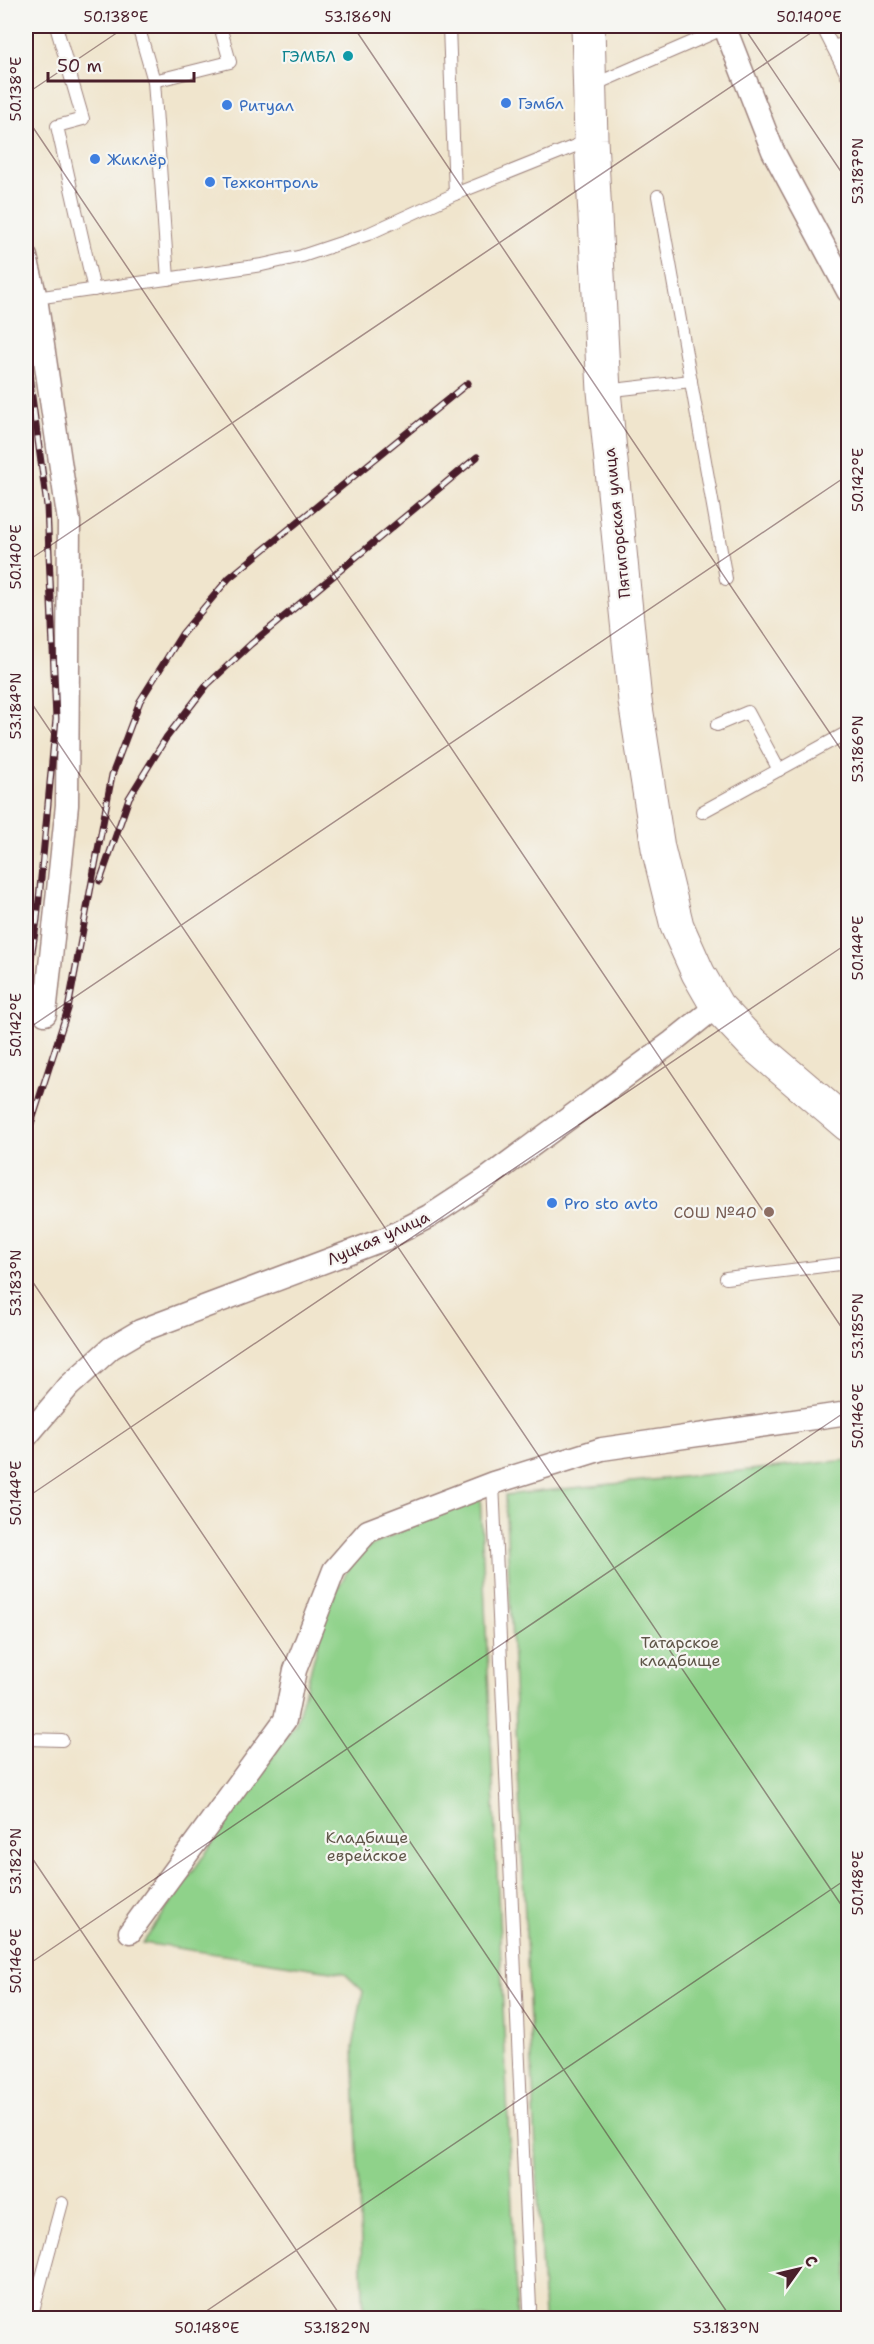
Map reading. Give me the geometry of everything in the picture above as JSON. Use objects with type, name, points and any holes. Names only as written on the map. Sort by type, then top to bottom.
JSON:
[{"type":"main road","name":"Пятигорская улица","points":[[588,26],[591,139],[604,391],[635,701],[658,848],[677,926],[698,973],[717,1006],[753,1044],[849,1125]]},
{"type":"street","points":[[732,27],[773,151],[849,291]]},
{"type":"street","points":[[26,257],[36,298],[69,522],[67,805],[45,1014]]},
{"type":"street","name":"Луцкая улица","points":[[26,1437],[69,1386],[111,1348],[140,1331],[387,1238],[430,1216],[485,1179],[672,1042],[717,1006]]},
{"type":"street","points":[[130,1932],[285,1720],[295,1670],[334,1570],[368,1531],[494,1483],[602,1449],[849,1413]]},
{"type":"lane","points":[[56,26],[83,119],[57,126],[94,290]]},
{"type":"lane","points":[[138,26],[154,81],[168,279]]},
{"type":"lane","points":[[154,81],[230,62],[220,26]]},
{"type":"lane","points":[[449,26],[455,194]]},
{"type":"lane","points":[[822,26],[835,46],[849,77]]},
{"type":"lane","points":[[590,86],[732,27]]},
{"type":"lane","points":[[835,46],[849,43]]},
{"type":"lane","points":[[36,298],[262,265],[302,255],[368,234],[455,194],[591,139]]},
{"type":"lane","points":[[658,196],[726,579]]},
{"type":"lane","points":[[604,391],[691,381]]},
{"type":"lane","points":[[717,725],[748,712],[779,770]]},
{"type":"lane","points":[[702,812],[849,732]]},
{"type":"lane","points":[[726,1278],[849,1263]]},
{"type":"lane","points":[[494,1483],[530,2308]]},
{"type":"lane","points":[[26,1739],[62,1740]]},
{"type":"lane","points":[[31,2319],[62,2203]]},
{"type":"green space","name":"Татарское кладбище","points":[[848,1460],[848,2318],[544,2318],[505,1495]]},
{"type":"green space","name":"Кладбище еврейское","points":[[480,1493],[517,2318],[364,2318],[353,2047],[363,1991],[344,1973],[143,1943],[296,1723],[329,1604],[358,1552]]},
{"type":"railway","points":[[26,353],[47,506],[56,719],[37,920],[26,989]]},
{"type":"railway","points":[[26,1139],[68,1009],[112,775],[140,701],[182,634],[229,578],[468,383]]},
{"type":"railway","points":[[100,881],[129,798],[166,738],[207,685],[251,644],[477,457]]},
{"type":"place","name":"ГЭМБЛ","points":[[348,56]]},
{"type":"place","name":"Гэмбл","points":[[506,103]]},
{"type":"place","name":"Ритуал","points":[[227,105]]},
{"type":"place","name":"Жиклёр","points":[[95,159]]},
{"type":"place","name":"Техконтроль","points":[[210,182]]},
{"type":"place","name":"Pro sto avto","points":[[552,1203]]},
{"type":"place","name":"СОШ №40","points":[[769,1212]]}]
